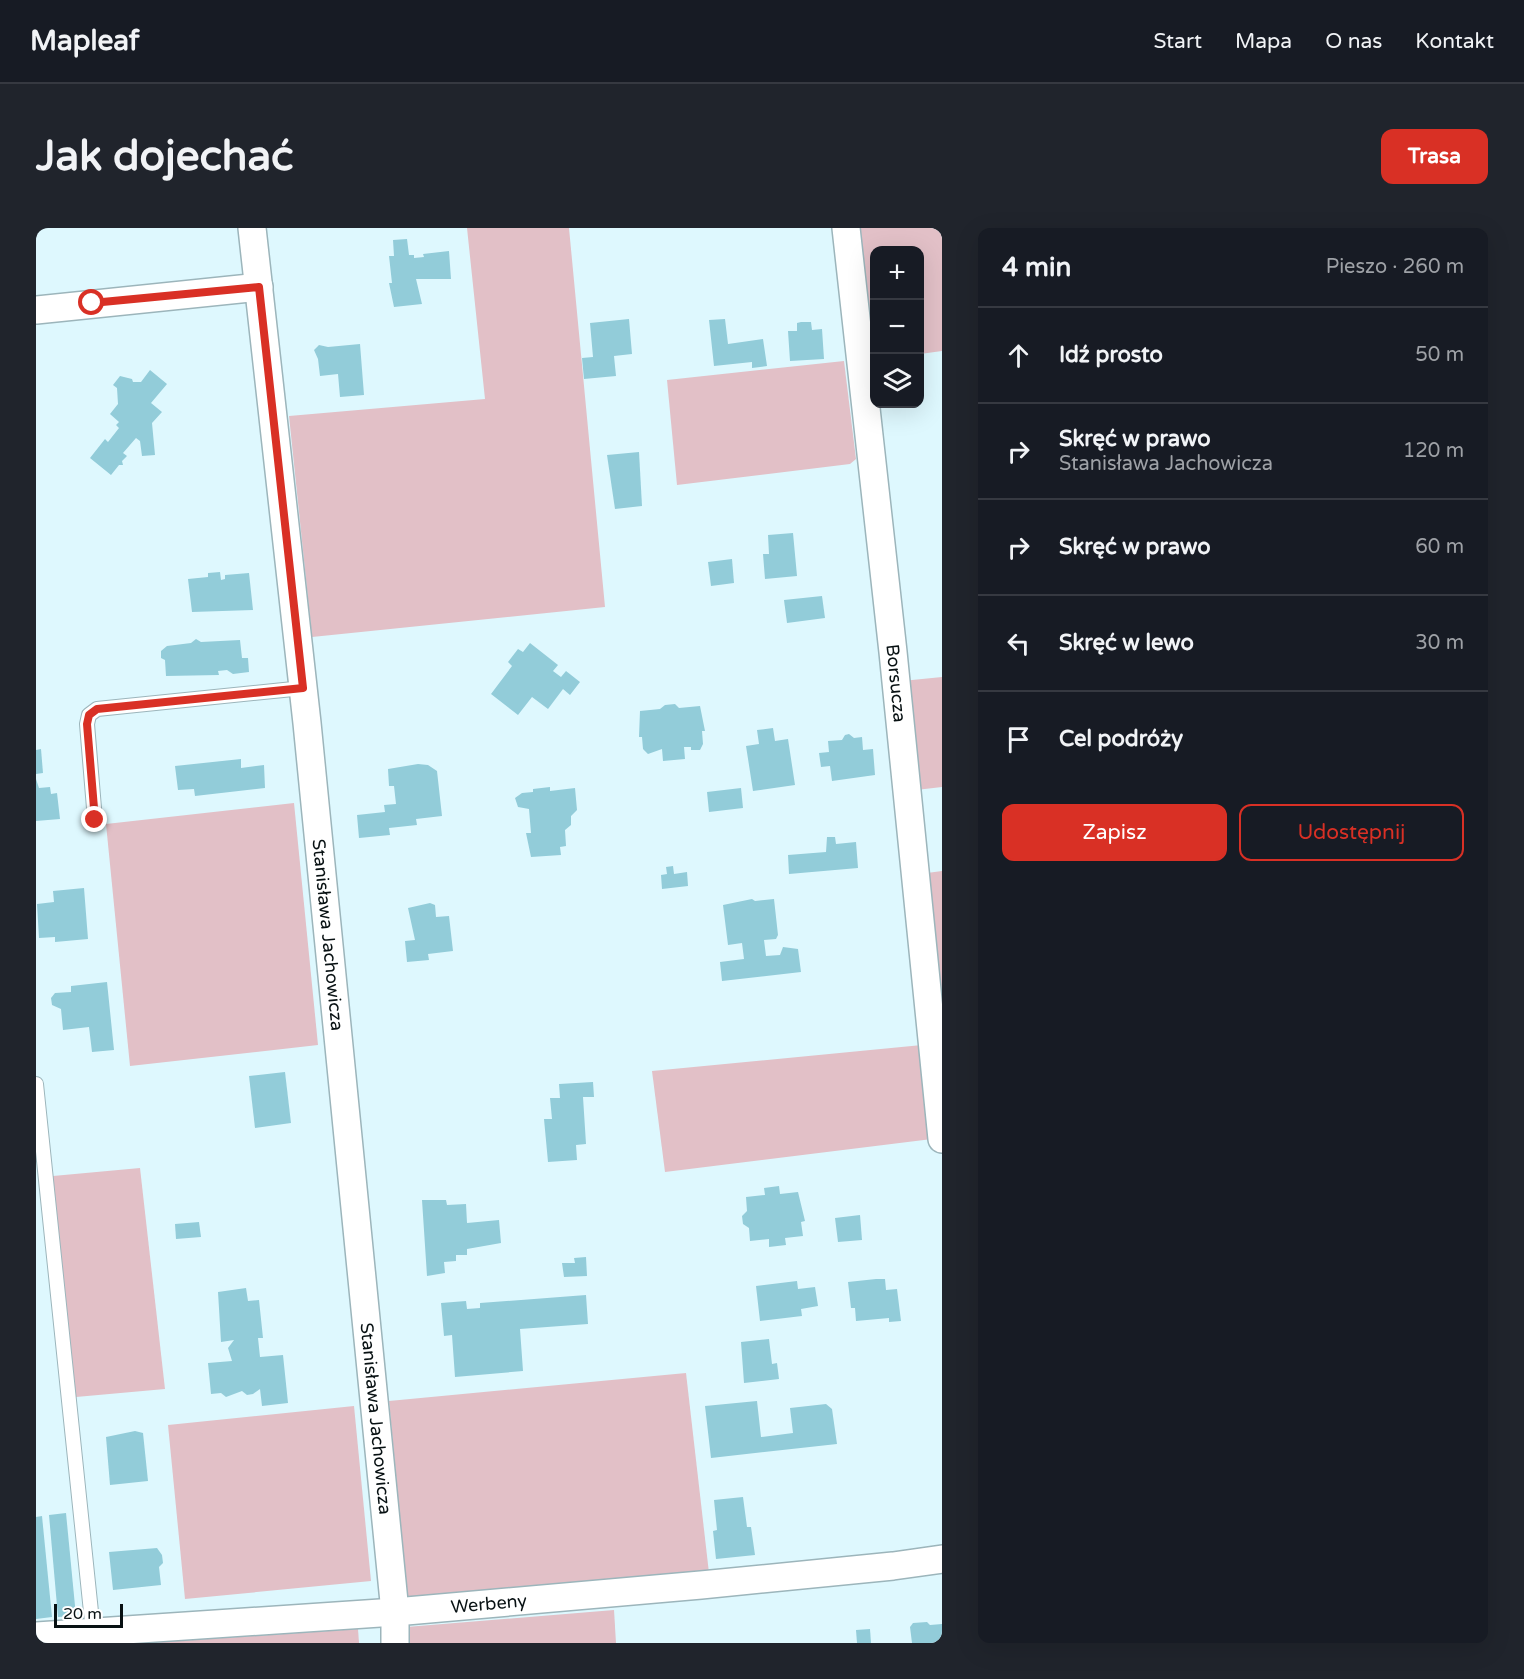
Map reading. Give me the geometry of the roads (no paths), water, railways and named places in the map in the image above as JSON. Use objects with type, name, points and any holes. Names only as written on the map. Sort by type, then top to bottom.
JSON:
[{"type":"street","name":"Stanisława Jachowicza","points":[[252,228],[303,688],[394,1612],[395,1643]]},
{"type":"street","name":"Borsucza","points":[[846,228],[893,652],[942,1139]]},
{"type":"street","points":[[36,310],[259,287]]},
{"type":"street","name":"Werbeny","points":[[36,1636],[394,1612],[712,1584],[893,1566],[942,1558]]},
{"type":"lane","points":[[95,820],[87,724],[89,715],[97,709],[303,688]]},
{"type":"lane","points":[[36,1084],[93,1631]]}]
